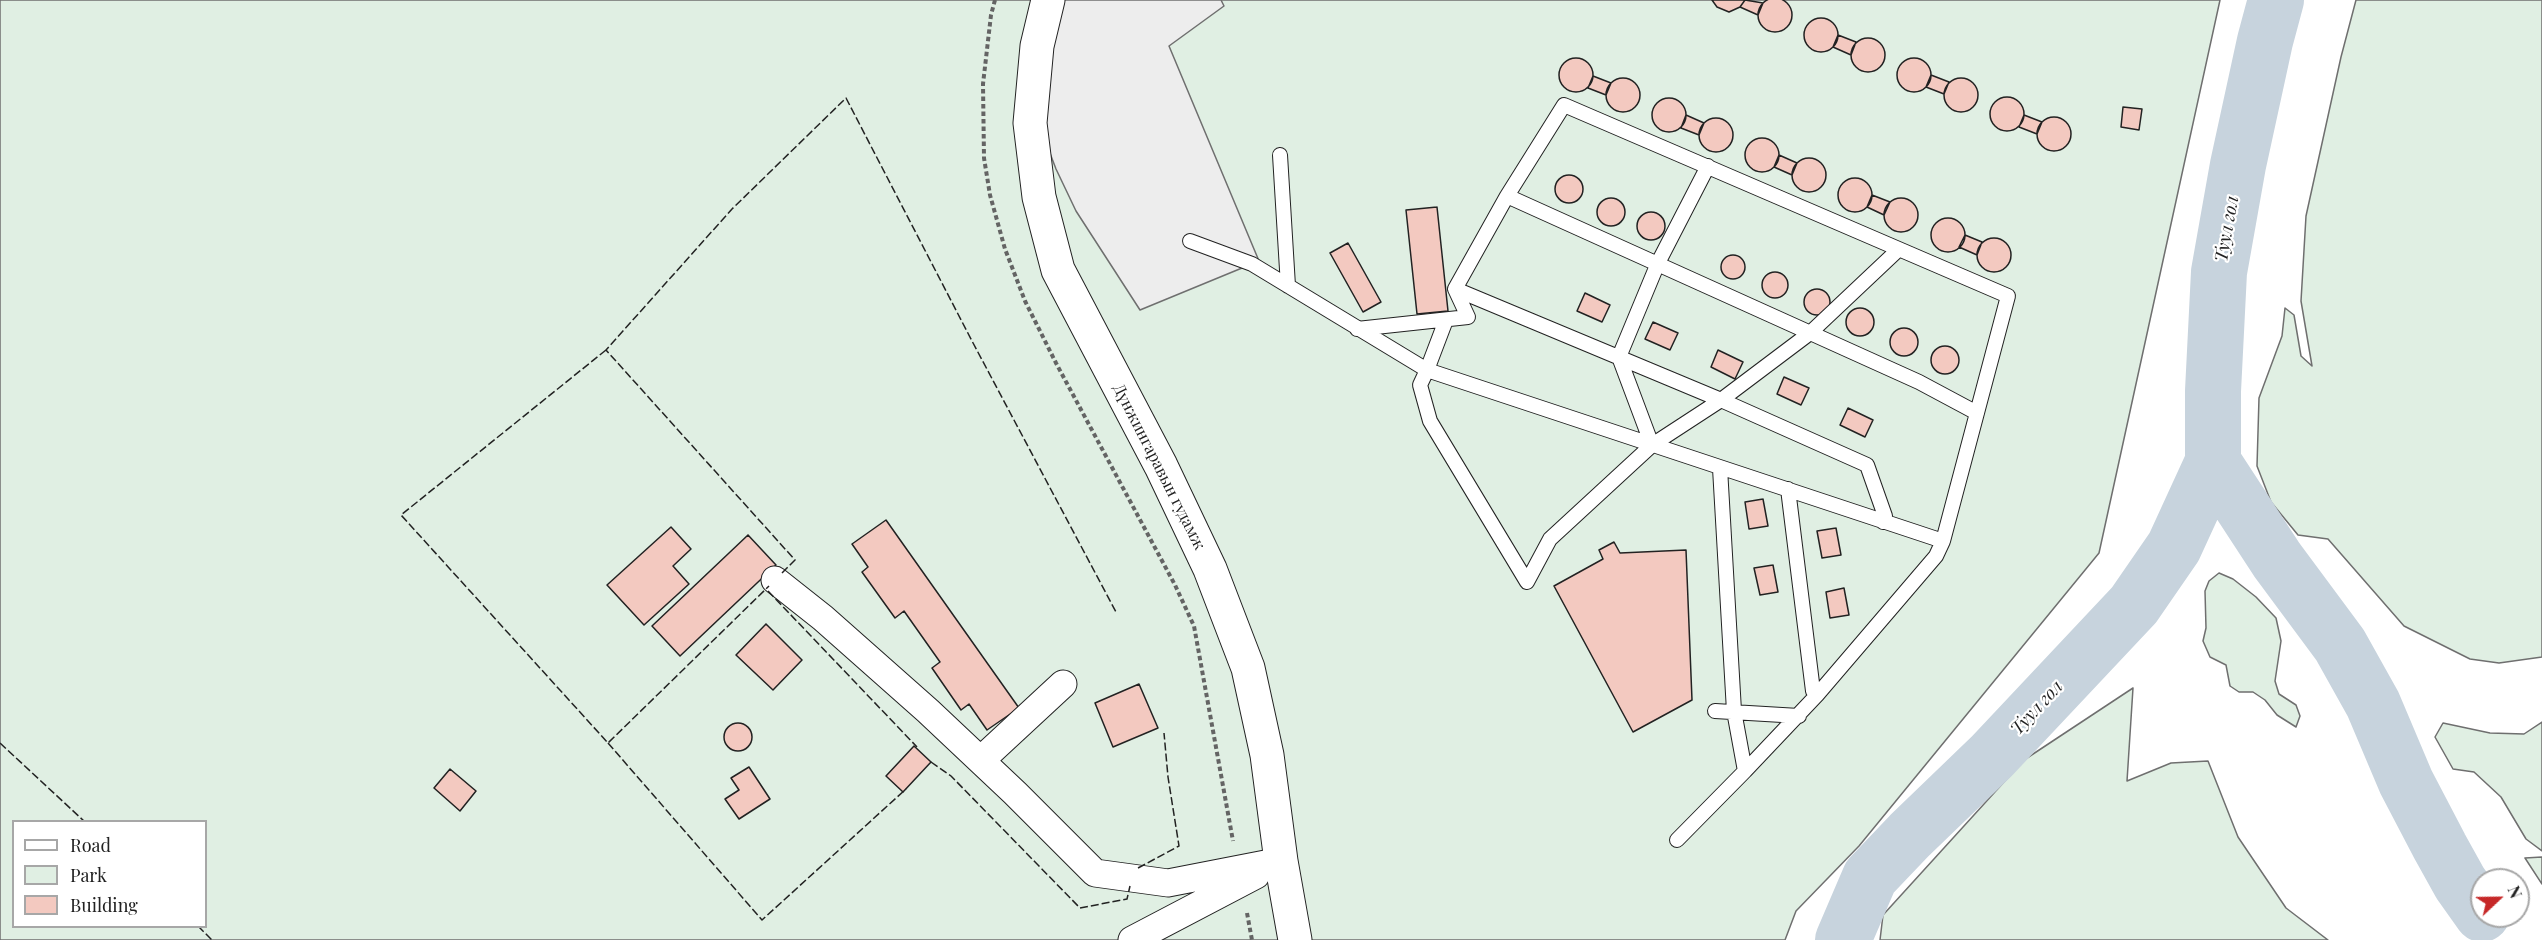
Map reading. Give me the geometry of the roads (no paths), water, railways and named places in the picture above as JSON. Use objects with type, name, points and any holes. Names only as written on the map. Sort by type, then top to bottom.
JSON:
[{"type":"main road","name":"Дүнжингаравын гудамж","points":[[1048,0],[1037,46],[1030,123],[1039,197],[1058,270],[1161,466],[1210,568],[1248,668],[1268,755],[1281,861],[1294,940]]},
{"type":"street","points":[[775,580],[823,618],[928,711],[1095,873],[1168,883],[1240,877]]},
{"type":"street","points":[[981,760],[1063,684]]},
{"type":"street","points":[[1132,940],[1240,877],[1281,861]]},
{"type":"lane","points":[[1455,289],[1507,196],[1564,105],[2008,296],[1943,541],[1936,556],[1799,716],[1677,840]]},
{"type":"lane","points":[[1280,154],[1288,286]]},
{"type":"lane","points":[[1652,445],[1619,357],[1658,263],[1708,166]]},
{"type":"lane","points":[[1507,196],[1919,382],[1977,413]]},
{"type":"lane","points":[[1190,241],[1252,264],[1427,370],[1943,541]]},
{"type":"lane","points":[[1446,320],[1420,385],[1430,421],[1527,582],[1550,539],[1652,445],[1721,400],[1810,333],[1898,250]]},
{"type":"lane","points":[[1358,329],[1468,318],[1455,289]]},
{"type":"lane","points":[[1455,289],[1721,400],[1867,465],[1885,516],[1883,522]]},
{"type":"lane","points":[[1720,468],[1734,711],[1745,771]]},
{"type":"lane","points":[[1788,489],[1813,691],[1817,695]]},
{"type":"lane","points":[[1715,711],[1799,716]]},
{"type":"waterway","name":"Туул гол","points":[[2276,0],[2238,165],[2219,272],[2213,391],[2213,462],[2277,560],[2340,645],[2373,704],[2406,782],[2460,883],[2470,897]]},
{"type":"waterway","name":"Туул гол","points":[[1843,940],[1870,877],[1992,756],[2134,605],[2174,547],[2213,462]]}]
